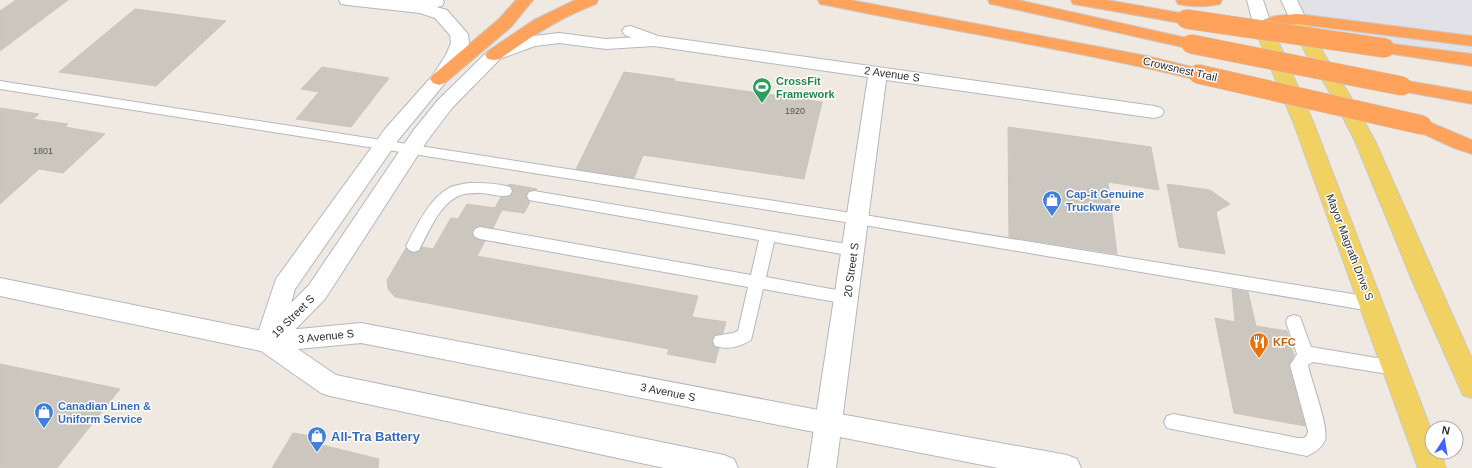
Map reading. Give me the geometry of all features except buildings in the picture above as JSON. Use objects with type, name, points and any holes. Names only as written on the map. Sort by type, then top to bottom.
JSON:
[{"type":"highway","points":[[439,79],[505,23],[526,0]]},
{"type":"highway","points":[[494,55],[525,32],[545,20],[590,0]]},
{"type":"highway","points":[[826,0],[922,20],[1161,65]]},
{"type":"highway","name":"Crowsnest Trail","points":[[889,0],[1198,74],[1422,125],[1472,132]]},
{"type":"highway","points":[[996,0],[1192,44],[1402,86],[1472,98]]},
{"type":"highway","points":[[1079,0],[1186,19],[1472,60]]},
{"type":"highway","points":[[1184,0],[1214,0]]},
{"type":"highway","points":[[1263,27],[1278,21],[1298,19],[1472,41]]},
{"type":"highway","points":[[1422,125],[1472,147]]},
{"type":"main road","points":[[1298,19],[1315,54],[1340,94],[1365,141],[1424,280],[1472,387]]},
{"type":"main road","name":"Mayor Magrath Drive S","points":[[1263,27],[1304,124],[1432,468]]},
{"type":"street","name":"19 Street S","points":[[267,342],[284,286],[384,145],[439,79],[455,55],[460,43],[459,34],[441,14],[422,8],[347,0]]},
{"type":"street","points":[[389,0],[436,2]]},
{"type":"street","points":[[1255,0],[1263,27]]},
{"type":"street","points":[[1289,0],[1298,19]]},
{"type":"street","name":"2 Avenue S","points":[[631,31],[654,41],[1154,112]]},
{"type":"street","points":[[494,55],[532,41],[559,38],[606,44],[654,41]]},
{"type":"street","name":"19 Street S","points":[[267,342],[317,292],[411,149],[445,104],[494,55]]},
{"type":"street","name":"20 Street S","points":[[822,468],[878,72]]},
{"type":"street","name":"3 Avenue S","points":[[0,287],[267,342],[360,332],[829,424],[1067,468]]},
{"type":"street","name":"3 Avenue S","points":[[267,342],[330,385],[724,468]]},
{"type":"lane","points":[[0,85],[858,219],[1371,304]]},
{"type":"lane","points":[[414,246],[440,201],[451,192],[462,188],[479,187],[505,191]]},
{"type":"lane","points":[[534,196],[853,250]]},
{"type":"lane","points":[[480,233],[847,298]]},
{"type":"lane","points":[[721,341],[729,342],[737,340],[745,334],[768,236]]},
{"type":"lane","points":[[1294,322],[1306,356]]},
{"type":"lane","points":[[1173,422],[1307,447],[1316,439],[1317,431],[1299,365],[1301,360],[1311,354],[1395,368]]},
{"type":"shaded area","points":[[1293,0],[1472,0],[1472,62],[1305,37]]},
{"type":"place","name":"CrossFit Framework","points":[[762,104]]},
{"type":"place","name":"Cap-it Genuine Truckware","points":[[1052,217]]},
{"type":"place","name":"KFC","points":[[1259,359]]},
{"type":"place","name":"Canadian Linen & Uniform Service","points":[[44,429]]},
{"type":"place","name":"All-Tra Battery","points":[[317,453]]}]
